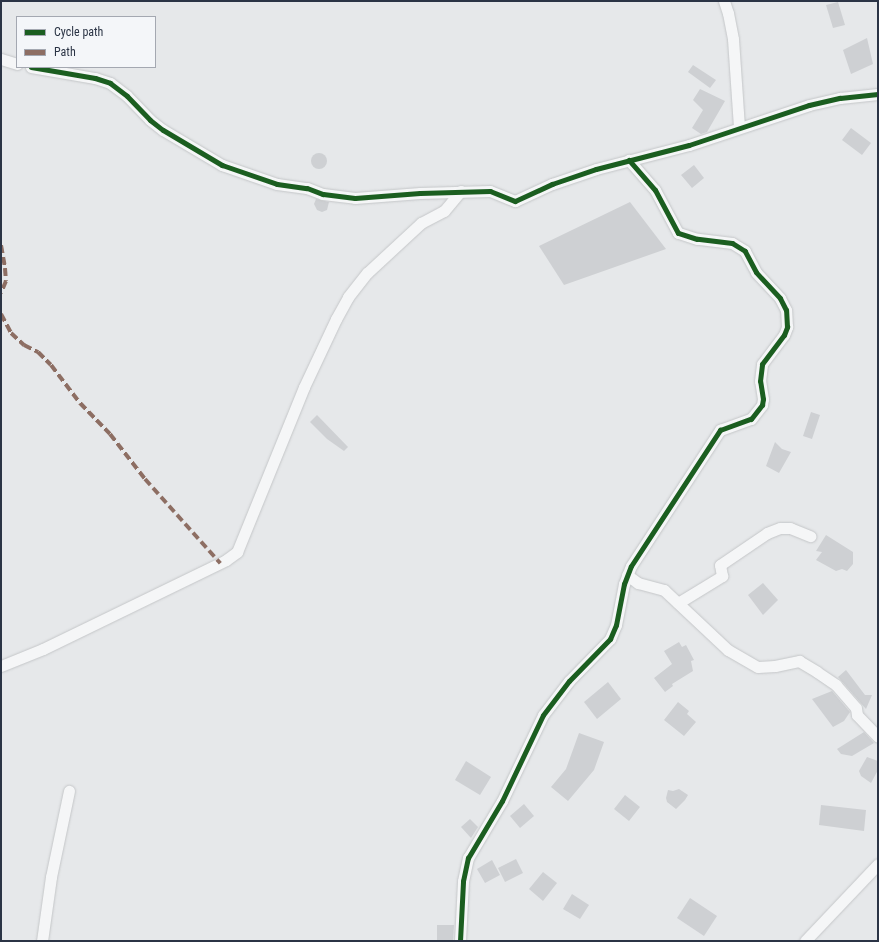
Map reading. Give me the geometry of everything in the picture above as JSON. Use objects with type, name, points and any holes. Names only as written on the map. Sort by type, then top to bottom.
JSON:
[{"type":"street","points":[[724,1],[733,39],[739,127]]},
{"type":"street","points":[[1,59],[16,64]]},
{"type":"street","points":[[37,68],[96,78],[110,83],[127,96],[150,120],[163,130],[211,160],[277,184],[307,188],[323,194],[355,198],[461,191],[490,191],[515,201],[552,184],[629,160],[689,145],[739,127],[809,105],[840,98],[878,94]]},
{"type":"street","points":[[460,941],[463,881],[468,858],[502,801],[543,715],[569,681],[610,639],[616,625],[627,575],[638,554],[680,494],[690,474],[720,430],[727,426],[751,419],[762,405],[763,399],[760,381],[762,364],[784,335],[787,327],[786,310],[780,298],[756,272],[745,251],[732,243],[697,239],[678,233],[655,190],[629,160]]},
{"type":"street","points":[[1,666],[43,649],[226,560],[235,554],[241,545],[304,387],[348,297],[367,273],[421,223],[444,210],[461,191]]},
{"type":"street","points":[[678,603],[722,576],[720,565],[767,533],[780,528],[790,528],[810,536]]},
{"type":"street","points":[[627,575],[638,583],[664,590],[728,650],[758,666],[776,666],[799,661],[836,685],[856,708],[858,715],[878,737]]},
{"type":"street","points":[[42,941],[51,877],[69,791]]},
{"type":"street","points":[[805,941],[878,864]]},
{"type":"building","points":[[838,2],[845,25],[833,28],[826,5]]},
{"type":"building","points":[[867,38],[873,64],[851,74],[843,50]]},
{"type":"building","points":[[693,65],[716,80],[710,88],[688,72]]},
{"type":"building","points":[[700,89],[725,101],[707,132],[701,134],[692,128],[703,110],[693,100]]},
{"type":"building","points":[[851,128],[871,143],[862,155],[842,140]]},
{"type":"building","points":[[319,153],[325,155],[327,161],[325,167],[319,169],[313,167],[311,161],[313,155]]},
{"type":"building","points":[[694,165],[704,178],[692,188],[681,175]]},
{"type":"building","points":[[316,199],[329,202],[327,210],[322,212],[317,210],[314,204]]},
{"type":"building","points":[[630,202],[666,249],[564,285],[539,246]]},
{"type":"building","points":[[811,412],[820,415],[812,439],[803,436]]},
{"type":"building","points":[[317,415],[348,447],[344,451],[327,439],[310,422]]},
{"type":"building","points":[[775,442],[782,449],[791,452],[779,473],[766,466]]},
{"type":"building","points":[[826,535],[853,552],[853,564],[847,571],[842,569],[836,571],[816,560],[822,552],[816,551]]},
{"type":"building","points":[[763,583],[778,600],[763,615],[748,595]]},
{"type":"building","points":[[679,642],[682,647],[686,645],[694,660],[691,661],[693,671],[672,684],[673,686],[665,692],[654,678],[672,664],[664,651]]},
{"type":"building","points":[[846,670],[865,695],[872,695],[866,709],[838,677]]},
{"type":"building","points":[[608,682],[621,699],[597,719],[584,702]]},
{"type":"building","points":[[832,691],[850,712],[844,721],[833,727],[812,699]]},
{"type":"building","points":[[678,702],[689,711],[687,714],[696,722],[684,736],[664,720]]},
{"type":"building","points":[[864,732],[874,743],[852,756],[841,754],[837,749]]},
{"type":"building","points":[[579,733],[604,742],[594,770],[568,801],[551,787],[566,769]]},
{"type":"building","points":[[867,757],[878,761],[878,770],[871,783],[861,776],[859,771]]},
{"type":"building","points":[[466,761],[491,777],[480,795],[455,780]]},
{"type":"building","points":[[679,789],[688,795],[676,809],[667,802],[666,798],[668,790],[673,791]]},
{"type":"building","points":[[625,795],[640,807],[629,821],[614,809]]},
{"type":"building","points":[[524,804],[534,816],[520,828],[510,816]]},
{"type":"building","points":[[821,805],[866,810],[864,831],[819,825]]},
{"type":"building","points":[[470,819],[478,827],[471,838],[461,827]]},
{"type":"building","points":[[516,859],[523,873],[505,882],[498,868]]},
{"type":"building","points":[[492,860],[500,875],[485,883],[477,869]]},
{"type":"building","points":[[543,872],[557,883],[543,901],[529,889]]},
{"type":"building","points":[[572,894],[589,905],[580,919],[563,909]]},
{"type":"building","points":[[690,898],[717,916],[704,936],[677,918]]},
{"type":"building","points":[[437,925],[454,925],[453,941],[437,941]]},
{"type":"marked path","points":[[1,245],[6,281],[1,293]]},
{"type":"marked path","points":[[1,314],[11,333],[24,345],[38,352],[51,365],[80,403],[110,434],[145,479],[220,563]]},
{"type":"cycle path","points":[[37,68],[95,78],[110,83],[127,96],[150,120],[163,130],[222,165],[277,184],[307,188],[323,194],[355,198],[420,193],[490,191],[515,201],[552,184],[596,169],[689,145],[809,105],[840,98],[878,94]]},
{"type":"cycle path","points":[[460,941],[463,881],[468,858],[502,801],[543,715],[569,681],[610,639],[616,625],[624,584],[631,566],[720,430],[751,419],[762,405],[763,399],[760,381],[762,364],[784,335],[787,327],[786,310],[780,298],[756,272],[745,251],[732,243],[697,239],[678,233],[655,190],[629,160]]}]
